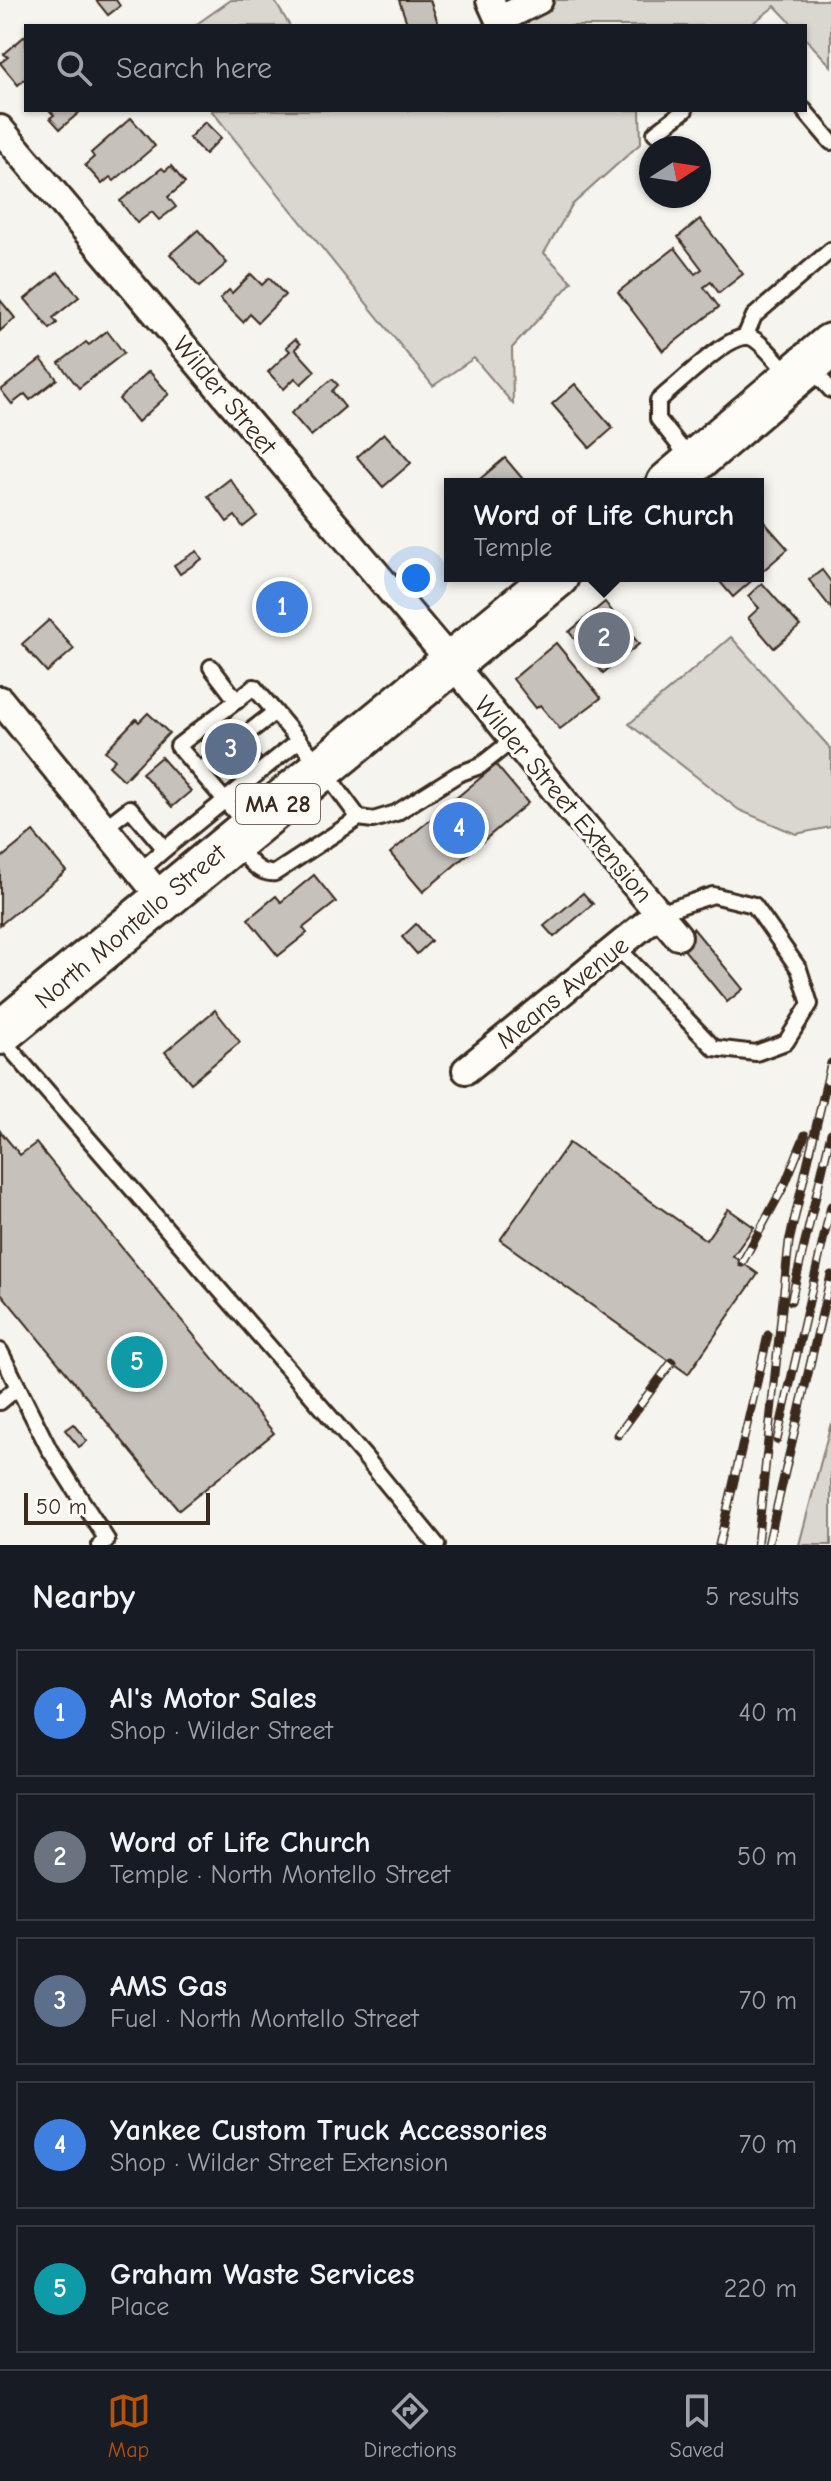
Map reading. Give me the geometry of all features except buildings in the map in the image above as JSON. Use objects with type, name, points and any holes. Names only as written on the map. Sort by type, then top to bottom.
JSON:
[{"type":"main road","points":[[680,473],[815,370]]},
{"type":"main road","name":"North Montello Street","points":[[0,1035],[151,885],[235,823],[310,754],[451,662],[550,582]]},
{"type":"street","points":[[494,10],[539,0]]},
{"type":"street","name":"Wilder Street","points":[[0,129],[451,662]]},
{"type":"street","name":"Wilder Street Extension","points":[[451,662],[678,936]]},
{"type":"street","points":[[0,700],[151,885]]},
{"type":"street","name":"Means Avenue","points":[[466,1070],[659,913]]},
{"type":"lane","points":[[655,133],[682,112]]},
{"type":"lane","points":[[806,112],[831,142]]},
{"type":"lane","points":[[745,337],[754,316],[831,250]]},
{"type":"lane","points":[[680,473],[658,419],[658,401],[733,338],[745,337],[757,341],[815,370]]},
{"type":"lane","points":[[211,667],[237,701]]},
{"type":"lane","points":[[359,818],[254,687],[178,746],[200,771],[235,823],[259,870],[270,875],[359,818],[373,820],[396,813],[458,774],[480,766],[514,739]]},
{"type":"lane","points":[[244,736],[275,712]]},
{"type":"lane","points":[[200,771],[215,758]]},
{"type":"lane","points":[[104,828],[130,808],[165,849]]},
{"type":"lane","points":[[151,885],[165,849],[235,823]]},
{"type":"lane","points":[[617,947],[714,1048],[756,1053],[786,1042],[810,1004],[799,969],[754,905],[713,895],[659,913]]},
{"type":"lane","points":[[0,1035],[364,1456],[437,1545]]},
{"type":"lane","points":[[0,1351],[49,1449],[107,1540],[100,1545]]},
{"type":"lane","points":[[0,1402],[18,1387]]},
{"type":"shaded area","points":[[231,0],[274,0],[289,24],[197,24]]},
{"type":"shaded area","points":[[557,0],[831,0],[831,66],[807,40],[807,24],[792,24],[775,6],[752,24],[515,24]]},
{"type":"shaded area","points":[[213,112],[640,112],[639,145],[572,205],[544,253],[572,282],[512,348],[513,404],[474,358],[433,386]]},
{"type":"shaded area","points":[[731,637],[831,749],[831,827],[796,834],[739,810],[629,724]]},
{"type":"shaded area","points":[[831,1423],[831,1545],[799,1545]]},
{"type":"railway","points":[[757,1545],[789,1242],[831,1063]]},
{"type":"railway","points":[[791,1301],[831,1133]]},
{"type":"railway","points":[[742,1263],[785,1184],[805,1135]]},
{"type":"railway","points":[[777,1440],[831,1206]]},
{"type":"railway","points":[[768,1545],[831,1275]]},
{"type":"railway","points":[[719,1545],[768,1335]]},
{"type":"railway","points":[[618,1435],[672,1362]]},
{"type":"place","name":"Al's Motor Sales","points":[[282,607]]},
{"type":"place","name":"Word of Life Church","points":[[604,638]]},
{"type":"place","name":"AMS Gas","points":[[231,749]]},
{"type":"place","name":"Yankee Custom Truck Accessories","points":[[459,828]]},
{"type":"place","name":"Graham Waste Services","points":[[137,1362]]}]
